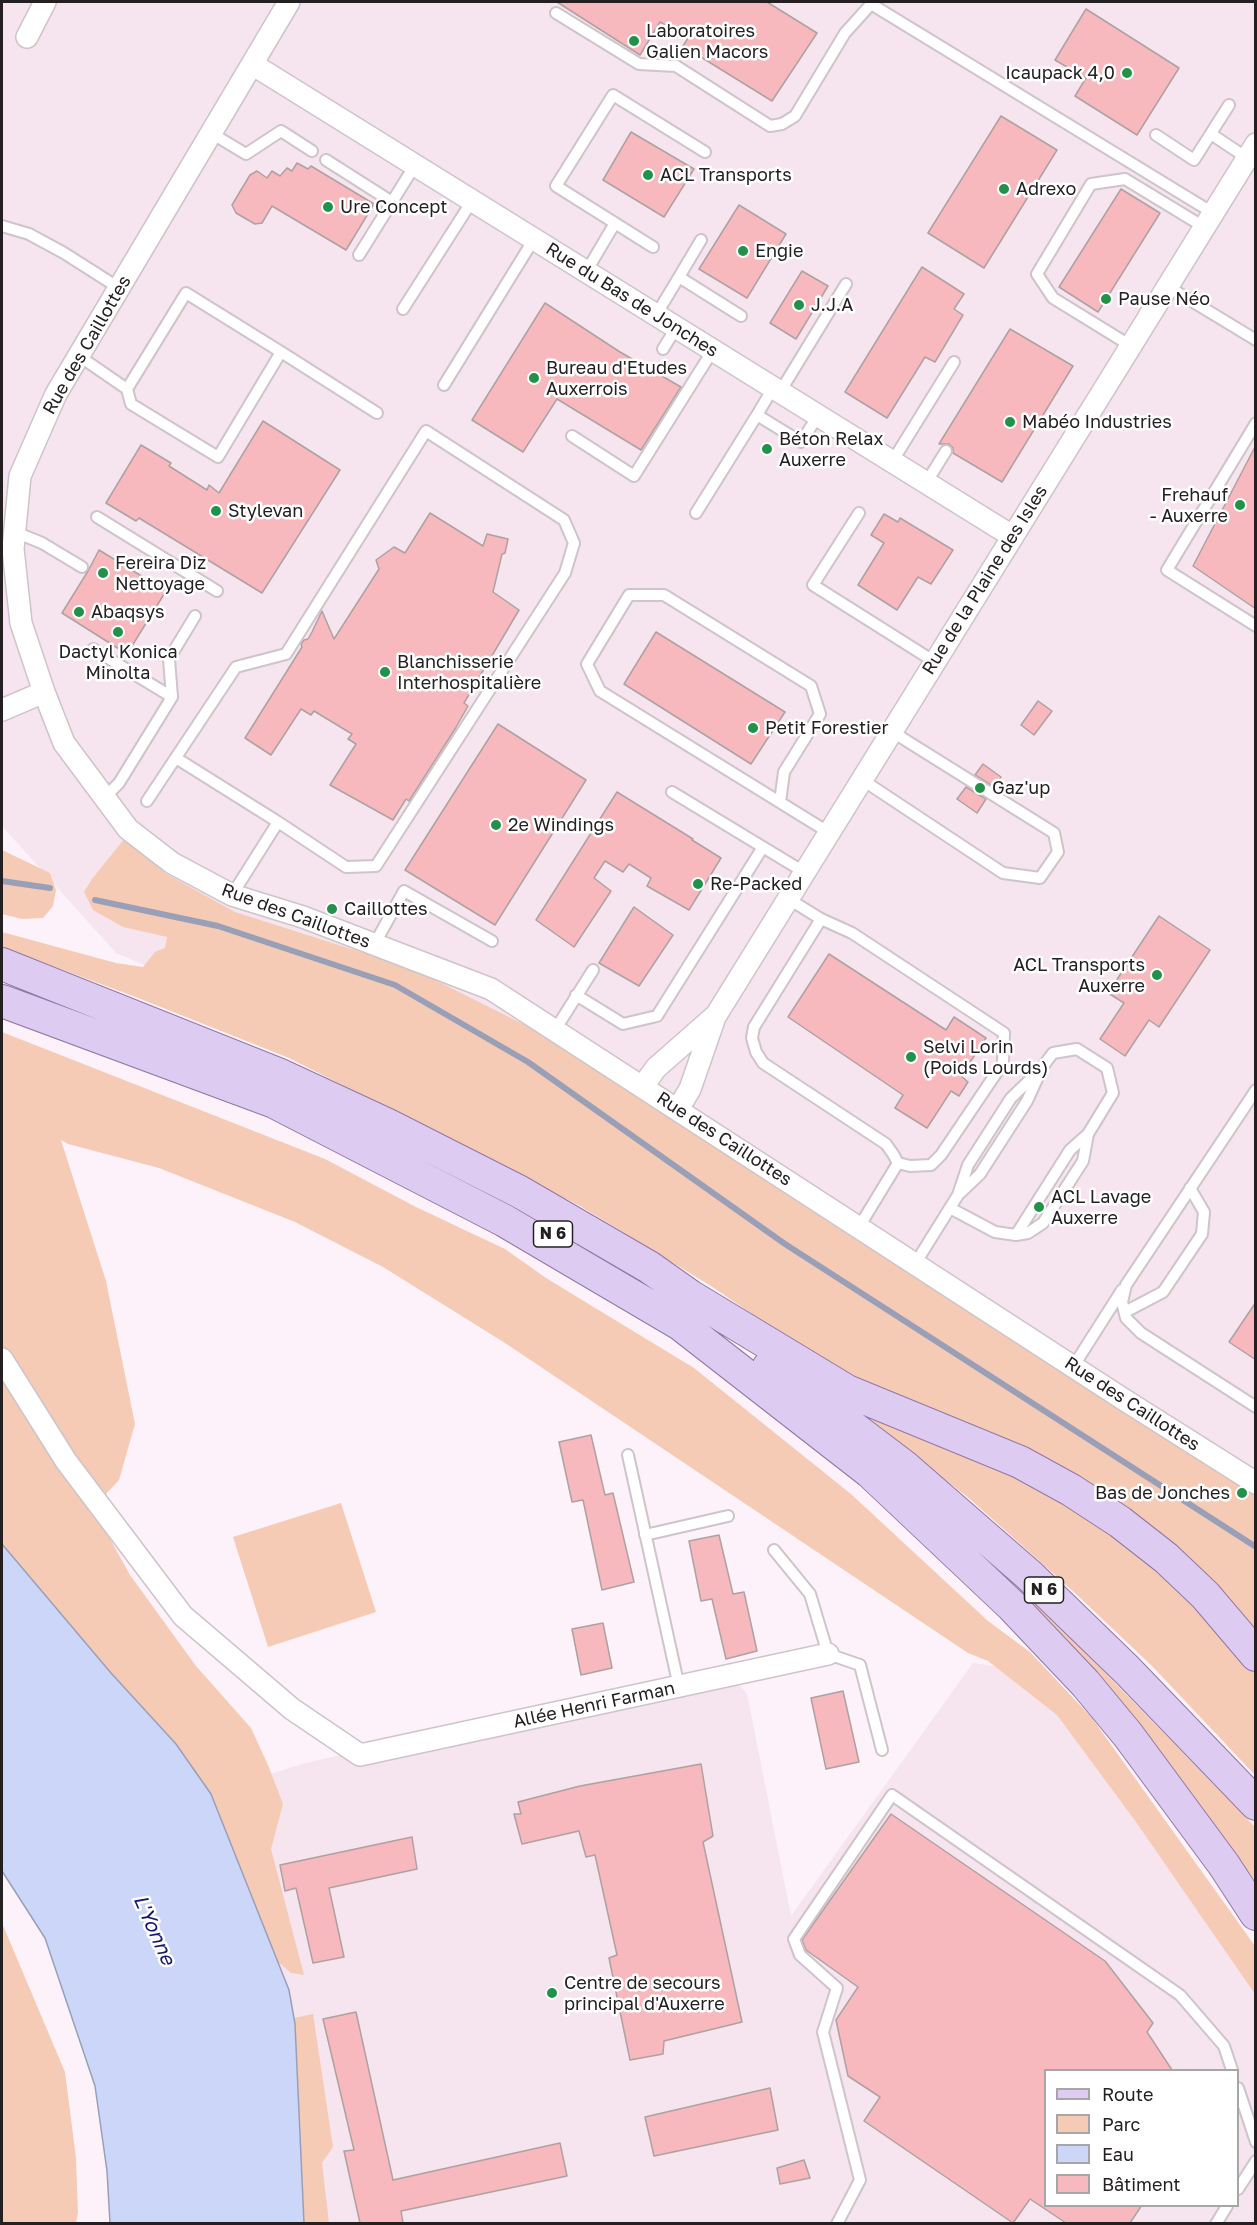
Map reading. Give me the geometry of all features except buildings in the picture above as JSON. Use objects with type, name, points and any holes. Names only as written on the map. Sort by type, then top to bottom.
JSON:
[{"type":"main road","name":"N 6","points":[[2,964],[278,1074],[388,1125],[520,1192],[649,1267],[690,1296],[813,1398],[905,1467],[1029,1575],[1127,1670],[1256,1804]]},
{"type":"main road","name":"N 6","points":[[2,1000],[356,1134],[511,1210],[641,1285],[813,1398]]},
{"type":"main road","points":[[276,1102],[506,1221],[680,1324],[870,1472],[1012,1606],[1085,1683],[1128,1735],[1224,1865],[1256,1914]]},
{"type":"main road","points":[[690,1296],[847,1391],[1020,1462],[1071,1490],[1120,1522],[1167,1558],[1250,1645]]},
{"type":"main road","points":[[1224,1865],[1256,1901]]},
{"type":"street","points":[[27,37],[45,2]]},
{"type":"street","name":"Rue des Caillottes","points":[[289,2],[56,394],[20,476],[13,549],[21,623],[44,693],[64,742],[128,829],[172,863],[232,895],[303,917],[491,989],[1073,1367],[1256,1483]]},
{"type":"street","name":"Rue du Bas de Jonches","points":[[252,64],[1012,537]]},
{"type":"street","name":"Rue de la Plaine des Isles","points":[[678,1109],[690,1089],[715,1017],[1251,151]]},
{"type":"street","points":[[2,710],[44,693]]},
{"type":"street","name":"Rue de la Plaine des Isles","points":[[642,1086],[656,1068],[715,1017]]},
{"type":"street","name":"Allée Henri Farman","points":[[2,1359],[66,1461],[183,1616],[292,1709],[360,1755],[828,1654]]},
{"type":"lane","points":[[556,13],[639,64],[676,66],[770,126],[782,124],[795,116],[844,33],[872,3],[1208,220]]},
{"type":"lane","points":[[653,247],[556,186],[613,95],[705,152]]},
{"type":"lane","points":[[1156,135],[1194,160],[1230,105]]},
{"type":"lane","points":[[211,133],[246,154],[281,131],[312,151]]},
{"type":"lane","points":[[1211,134],[1251,151]]},
{"type":"lane","points":[[326,160],[392,202]]},
{"type":"lane","points":[[359,255],[415,165]]},
{"type":"lane","points":[[1131,346],[1053,298],[1037,274],[1091,184],[1125,178],[1208,220]]},
{"type":"lane","points":[[403,309],[472,201]]},
{"type":"lane","points":[[586,272],[615,223]]},
{"type":"lane","points":[[2,226],[28,234],[46,243],[119,288]]},
{"type":"lane","points":[[444,385],[534,239]]},
{"type":"lane","points":[[656,315],[701,240]]},
{"type":"lane","points":[[679,277],[741,316]]},
{"type":"lane","points":[[696,513],[757,415],[846,284]]},
{"type":"lane","points":[[1167,286],[1256,340]]},
{"type":"lane","points":[[127,389],[186,293],[377,413]]},
{"type":"lane","points":[[663,349],[676,328]]},
{"type":"lane","points":[[572,436],[634,476],[713,350]]},
{"type":"lane","points":[[79,356],[127,389],[131,404],[218,458],[281,352]]},
{"type":"lane","points":[[892,462],[954,362]]},
{"type":"lane","points":[[757,415],[801,442],[818,416]]},
{"type":"lane","points":[[1256,423],[1167,570],[1256,626]]},
{"type":"lane","points":[[147,801],[236,667],[286,654],[426,431],[564,520],[574,543],[565,573],[376,866],[346,867],[176,758]]},
{"type":"lane","points":[[926,483],[946,451]]},
{"type":"lane","points":[[860,513],[813,585],[934,662]]},
{"type":"lane","points":[[97,517],[216,591]]},
{"type":"lane","points":[[15,532],[42,543],[82,567]]},
{"type":"lane","points":[[780,802],[784,772],[820,714],[811,686],[664,595],[629,595],[587,664],[600,691],[828,832]]},
{"type":"lane","points":[[105,797],[119,783],[172,696],[169,658],[195,616]]},
{"type":"lane","points":[[93,649],[172,696]]},
{"type":"lane","points":[[861,778],[1003,873],[1040,878],[1058,852],[1054,833],[891,731]]},
{"type":"lane","points":[[672,792],[804,872]]},
{"type":"lane","points":[[232,895],[278,822]]},
{"type":"lane","points":[[576,995],[623,1024],[657,1016],[763,847]]},
{"type":"lane","points":[[374,945],[404,891],[492,941]]},
{"type":"lane","points":[[787,898],[820,919],[852,933],[1004,1033],[1003,1063],[941,1155],[931,1165],[910,1166],[898,1163],[886,1144],[763,1063],[756,1052],[752,1038],[754,1028],[820,919]]},
{"type":"lane","points":[[555,1030],[592,970]]},
{"type":"lane","points":[[915,1264],[958,1195],[968,1165],[1011,1098],[1040,1070],[1053,1053],[1077,1049],[1107,1068],[1113,1093],[1088,1134],[1070,1150],[1016,1235]]},
{"type":"lane","points":[[1073,1367],[1256,1090]]},
{"type":"lane","points":[[950,1208],[995,1232],[1016,1235],[1028,1233],[1043,1223],[1083,1161],[1088,1134]]},
{"type":"lane","points":[[859,1227],[898,1163]]},
{"type":"lane","points":[[1125,1312],[1163,1292],[1202,1234],[1204,1212],[1190,1188]]},
{"type":"lane","points":[[1126,1285],[1122,1302],[1126,1318],[1141,1333],[1256,1407]]},
{"type":"lane","points":[[628,1455],[679,1687]]},
{"type":"lane","points":[[645,1535],[728,1516]]},
{"type":"lane","points":[[774,1550],[810,1594],[828,1654],[860,1665],[882,1750]]},
{"type":"lane","points":[[837,2223],[860,2180],[823,2032],[837,1988],[800,1955],[794,1939],[892,1796],[1180,1995],[1224,2046],[1232,2069]]},
{"type":"lane","points":[[1239,2091],[1256,2142]]},
{"type":"lane","points":[[1239,2187],[1256,2161]]},
{"type":"lane","points":[[1216,2223],[1226,2207]]},
{"type":"shaded area","points":[[2,2],[1255,2],[1255,1567],[359,1056],[116,953],[2,826]]},
{"type":"shaded area","points":[[973,1663],[1041,1673],[1255,1969],[1255,2223],[323,2223],[230,1787],[302,1764],[722,1665],[747,1694],[791,1916]]},
{"type":"green space","points":[[125,838],[165,873],[235,912],[411,968],[533,1029],[827,1221],[1255,1491],[1255,1629],[1216,1590],[1094,1486],[991,1433],[933,1413],[877,1389],[814,1356],[711,1286],[580,1206],[289,1058],[2,947],[2,932],[116,963],[143,967],[155,952],[165,948],[167,937],[123,927],[93,910],[84,892]]},
{"type":"green space","points":[[2,850],[50,873],[56,890],[53,906],[43,918],[22,919],[2,914]]},
{"type":"green space","points":[[2,1032],[325,1159],[416,1207],[505,1249],[546,1278],[694,1368],[851,1494],[988,1621],[1030,1652],[1092,1718],[1255,1946],[1255,1994],[1136,1822],[1057,1715],[988,1661],[968,1653],[505,1343],[383,1267],[295,1222],[159,1168],[68,1144],[61,1140],[106,1281],[135,1424],[119,1480],[93,1508],[130,1575],[196,1666],[251,1728],[268,1765],[283,1804],[271,1849],[304,1975],[291,1973],[278,1962],[211,1794],[176,1744],[111,1673],[2,1544]]},
{"type":"green space","points":[[847,1402],[999,1461],[1143,1549],[1255,1667],[1255,1775],[1153,1667],[1075,1593],[970,1499]]},
{"type":"green space","points":[[341,1503],[376,1612],[268,1647],[233,1537]]},
{"type":"green space","points":[[949,1527],[1046,1612],[1255,1827],[1255,1880],[1154,1753]]},
{"type":"green space","points":[[2,1923],[65,2072],[76,2158],[78,2213],[76,2223],[2,2223]]},
{"type":"green space","points":[[313,2014],[333,2147],[322,2163],[329,2223],[304,2223],[294,2018]]},
{"type":"water","name":"L'Yonne","points":[[2,1544],[111,1673],[176,1744],[211,1794],[289,1990],[295,2024],[304,2223],[110,2223],[107,2171],[95,2086],[45,1938],[2,1871]]},
{"type":"waterway","points":[[2,881],[50,888]]},
{"type":"waterway","points":[[95,900],[218,926],[395,985],[528,1062],[785,1244],[1256,1547]]},
{"type":"place","name":"Laboratoires Galien Macors","points":[[634,41]]},
{"type":"place","name":"Icaupack 4,0","points":[[1127,73]]},
{"type":"place","name":"ACL Transports","points":[[648,175]]},
{"type":"place","name":"Adrexo","points":[[1004,189]]},
{"type":"place","name":"Ure Concept","points":[[328,207]]},
{"type":"place","name":"Engie","points":[[743,251]]},
{"type":"place","name":"Pause Néo","points":[[1106,299]]},
{"type":"place","name":"J.J.A","points":[[799,305]]},
{"type":"place","name":"Bureau d'Etudes Auxerrois","points":[[534,378]]},
{"type":"place","name":"Mabéo Industries","points":[[1010,422]]},
{"type":"place","name":"Béton Relax Auxerre","points":[[767,449]]},
{"type":"place","name":"Frehauf - Auxerre","points":[[1240,505]]},
{"type":"place","name":"Stylevan","points":[[216,511]]},
{"type":"place","name":"Fereira Diz Nettoyage","points":[[103,573]]},
{"type":"place","name":"Abaqsys","points":[[79,612]]},
{"type":"place","name":"Dactyl Konica Minolta","points":[[118,632]]},
{"type":"place","name":"Blanchisserie Interhospitalière","points":[[385,672]]},
{"type":"place","name":"Petit Forestier","points":[[753,728]]},
{"type":"place","name":"Gaz'up","points":[[980,788]]},
{"type":"place","name":"2e Windings","points":[[496,825]]},
{"type":"place","name":"Re-Packed","points":[[698,884]]},
{"type":"place","name":"Caillottes","points":[[332,909]]},
{"type":"place","name":"ACL Transports Auxerre","points":[[1157,975]]},
{"type":"place","name":"Selvi Lorin (Poids Lourds)","points":[[911,1057]]},
{"type":"place","name":"ACL Lavage Auxerre","points":[[1039,1207]]},
{"type":"place","name":"Bas de Jonches","points":[[1242,1493]]},
{"type":"place","name":"Centre de secours principal d'Auxerre","points":[[552,1993]]}]
